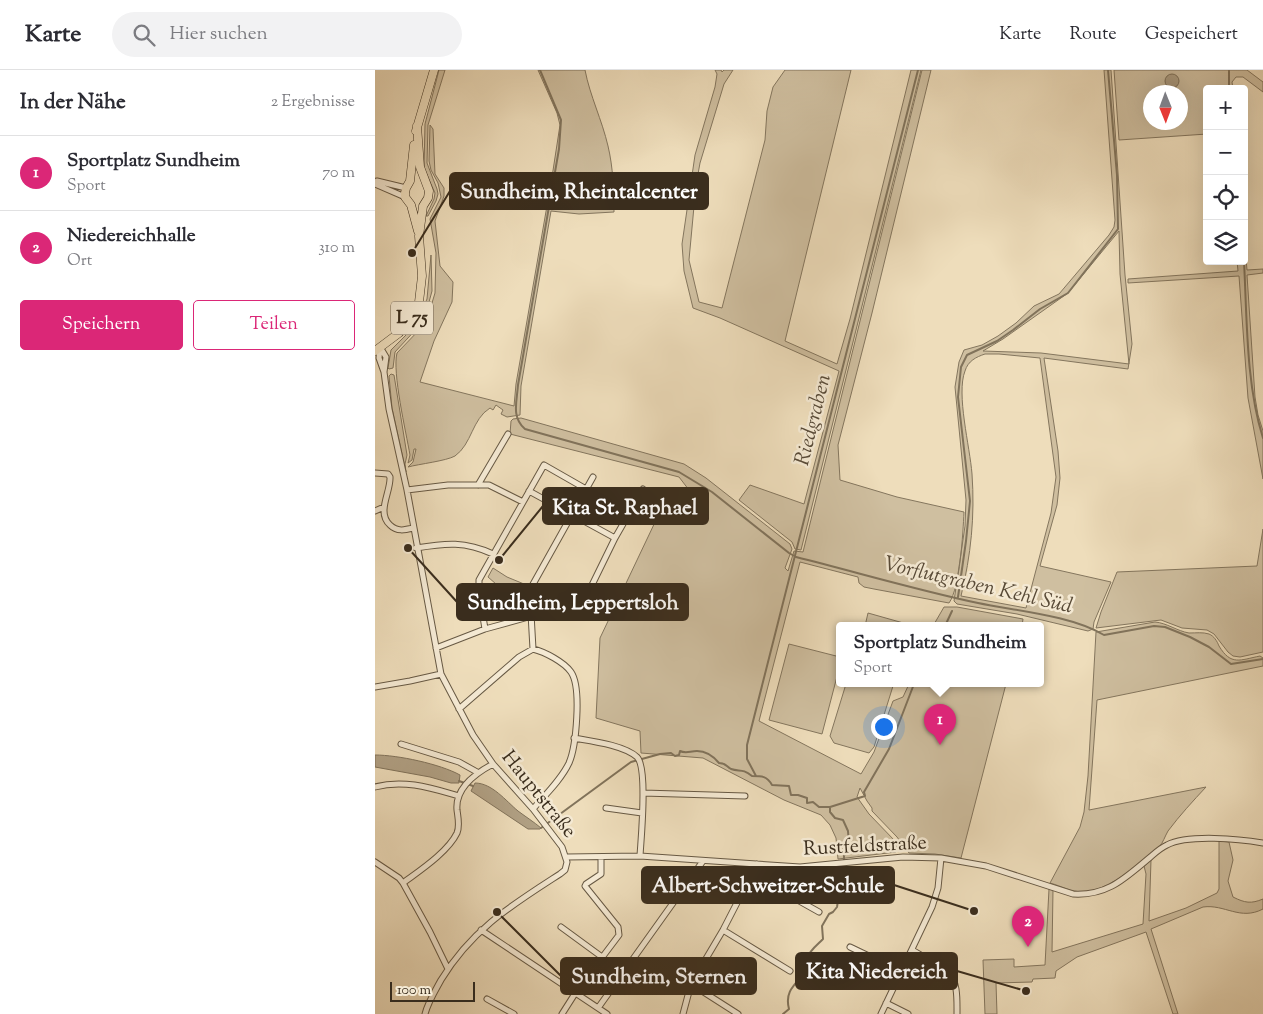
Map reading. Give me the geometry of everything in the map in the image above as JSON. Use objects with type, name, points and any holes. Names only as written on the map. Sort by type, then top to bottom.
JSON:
[{"type":"main road","name":"L 75","points":[[377,348],[399,334],[408,324],[416,310],[421,292],[422,276],[419,236],[411,205],[405,197],[417,126],[434,70]]},
{"type":"main road","name":"L 75","points":[[417,126],[420,167],[429,191],[428,198],[423,206],[419,236]]},
{"type":"main road","points":[[408,185],[416,180],[425,184]]},
{"type":"main road","points":[[411,205],[423,206]]},
{"type":"street","points":[[375,182],[408,185]]},
{"type":"street","points":[[375,182],[405,197]]},
{"type":"street","name":"Hauptstraße","points":[[377,348],[386,357],[384,372],[389,409],[407,490],[416,548],[441,674],[473,735],[493,764],[548,827],[567,857],[565,870],[501,913],[467,943],[448,969],[430,999],[425,1014]]},
{"type":"street","points":[[478,485],[508,434]]},
{"type":"street","points":[[485,629],[479,580],[544,465],[586,490]]},
{"type":"street","points":[[375,473],[388,474],[390,477],[384,507],[386,520],[394,528],[400,530],[413,528]]},
{"type":"street","points":[[533,649],[530,596],[532,586],[593,477]]},
{"type":"street","points":[[407,490],[448,485],[489,486],[523,502]]},
{"type":"street","points":[[436,648],[485,629],[568,606],[583,596],[595,578],[643,488]]},
{"type":"street","points":[[529,491],[615,538]]},
{"type":"street","points":[[375,511],[384,507]]},
{"type":"street","points":[[633,507],[652,518]]},
{"type":"street","points":[[416,548],[446,543],[469,545],[493,554]]},
{"type":"street","points":[[459,710],[519,658],[533,649]]},
{"type":"street","points":[[533,649],[550,655],[571,672],[577,695],[577,714],[569,762],[564,772],[533,808]]},
{"type":"street","points":[[375,687],[441,674]]},
{"type":"street","points":[[574,738],[619,748],[637,757],[641,764],[643,793],[640,856]]},
{"type":"street","points":[[401,744],[459,762],[477,772]]},
{"type":"street","points":[[403,883],[436,858],[455,836],[458,827],[457,809],[459,796],[463,788],[477,772],[493,764]]},
{"type":"street","points":[[375,787],[385,784],[407,783],[459,796]]},
{"type":"street","points":[[643,793],[745,796]]},
{"type":"street","points":[[606,808],[642,813]]},
{"type":"street","name":"Rustfeldstraße","points":[[567,857],[640,856],[801,867],[903,856],[941,858],[986,866],[1073,894],[1086,895],[1096,893],[1122,881],[1159,850],[1184,840],[1248,840],[1263,843]]},
{"type":"street","points":[[562,1014],[576,992],[619,935],[617,927],[585,886],[601,874],[601,858]]},
{"type":"street","points":[[881,1014],[932,907],[938,888],[941,858]]},
{"type":"street","points":[[597,1008],[703,861]]},
{"type":"street","points":[[375,862],[399,878],[403,883],[448,969]]},
{"type":"street","points":[[683,1014],[691,984],[753,876],[757,864]]},
{"type":"street","points":[[753,876],[819,912]]},
{"type":"street","points":[[561,927],[601,958]]},
{"type":"street","points":[[481,930],[607,1014]]},
{"type":"street","points":[[723,930],[790,971]]},
{"type":"street","points":[[850,947],[902,972]]},
{"type":"street","points":[[912,950],[943,968],[952,976],[956,990],[957,1014]]},
{"type":"street","points":[[691,984],[738,1014]]},
{"type":"street","points":[[487,999],[514,1014]]},
{"type":"street","points":[[886,1003],[908,1014]]},
{"type":"shaded area","points":[[439,70],[445,70],[428,125],[427,163],[438,194],[428,216],[426,216],[435,193],[424,168],[425,124]]},
{"type":"shaded area","points":[[538,70],[585,70],[610,154],[614,212],[579,214],[551,211],[521,386],[520,415],[507,417],[501,414],[503,410],[496,405],[493,410],[490,408],[479,418],[465,445],[455,456],[408,467],[413,462],[416,449],[414,449],[412,460],[408,463],[410,455],[398,388],[396,362],[397,353],[422,327],[429,313],[435,293],[436,253],[430,219],[441,197],[438,183],[431,170],[429,161],[430,125],[433,129],[435,174],[444,188],[444,196],[435,221],[440,266],[453,282],[452,302],[434,341],[420,382],[514,406],[516,384],[560,125],[557,113]]},
{"type":"shaded area","points":[[715,70],[721,70],[722,72],[724,70],[733,70],[724,84],[700,163],[689,260],[699,302],[722,308],[765,140],[767,111],[773,87],[785,70],[851,70],[785,341],[837,364],[850,319],[911,70],[921,70],[801,550],[795,549],[792,542],[739,500],[750,485],[804,504],[839,371],[720,318],[693,308],[684,271],[682,244],[695,155],[715,87],[717,74]]},
{"type":"shaded area","points":[[922,70],[931,70],[838,445],[840,480],[897,497],[964,512],[956,585],[949,603],[864,587],[859,583],[858,577],[800,562],[759,721],[861,774],[874,752],[893,701],[903,697],[908,687],[1005,687],[961,858],[909,853],[897,837],[872,811],[860,788],[857,797],[869,814],[895,841],[896,852],[838,859],[836,838],[830,825],[821,815],[784,800],[703,758],[641,753],[640,731],[596,718],[600,638],[657,518],[670,523],[689,490],[679,477],[510,434],[511,421],[521,418],[684,464],[706,478],[790,544],[792,549],[785,568],[788,571],[794,551],[803,552]]},
{"type":"shaded area","points":[[1104,70],[1111,70],[1125,275],[1132,344],[1129,363],[1120,274],[1119,231],[1068,293],[983,351],[1041,353],[1129,364],[1128,369],[1044,358],[1058,451],[1060,478],[1057,505],[1040,566],[1111,582],[1094,622],[1093,629],[1088,631],[1017,614],[957,604],[954,601],[965,526],[966,500],[955,387],[959,362],[964,350],[982,345],[998,336],[1016,323],[1034,306],[1059,294],[1109,235],[1114,227]],"holes":[[[985,354],[1040,358],[1056,477],[1051,513],[1026,608],[961,596],[970,550],[973,505],[972,474],[963,407],[963,381],[965,371],[970,362]]]},
{"type":"shaded area","points":[[1114,70],[1247,70],[1263,82],[1263,92],[1243,77],[1236,77],[1232,82],[1232,85],[1203,85],[1203,134],[1119,140]]},
{"type":"shaded area","points":[[1169,74],[1175,74],[1179,78],[1178,85],[1165,84],[1165,78]]},
{"type":"shaded area","points":[[431,255],[432,291],[426,313],[420,325],[395,352],[393,368],[389,369],[391,350],[410,331],[427,299]]},
{"type":"shaded area","points":[[1237,265],[1247,265],[1247,270],[1263,269],[1263,273],[1247,275],[1255,397],[1263,431],[1263,479],[1248,398],[1239,276],[1128,283],[1128,279],[1238,271]]},
{"type":"shaded area","points":[[391,374],[394,375],[407,455],[406,472],[392,408],[389,376]]},
{"type":"shaded area","points":[[1263,529],[1263,652],[1240,657],[1233,656],[1214,634],[1207,630],[1182,628],[1161,620],[1096,628],[1117,572],[1257,566]]},
{"type":"shaded area","points":[[493,568],[507,577],[524,584],[520,596],[498,600],[496,584],[488,577]]},
{"type":"shaded area","points":[[944,607],[957,607],[1023,619],[1023,622],[935,622]]},
{"type":"shaded area","points":[[868,613],[900,622],[866,622]]},
{"type":"shaded area","points":[[1155,622],[1189,633],[1209,634],[1228,657],[1241,660],[1260,656],[1263,658],[1263,666],[1097,700],[1089,810],[1206,787],[1168,831],[1159,847],[1124,876],[1092,891],[1083,892],[1050,883],[1080,827],[1084,812],[1088,776],[1096,632]]},
{"type":"shaded area","points":[[789,644],[836,656],[836,680],[822,734],[769,720]]},
{"type":"shaded area","points":[[845,687],[893,687],[874,747],[869,753],[834,743],[830,736]]},
{"type":"shaded area","points":[[375,755],[407,758],[442,767],[460,775],[459,783],[375,767]]},
{"type":"shaded area","points":[[475,783],[493,789],[541,828],[528,829],[471,791]]},
{"type":"shaded area","points":[[1219,841],[1229,842],[1233,860],[1228,881],[1233,897],[1248,902],[1263,899],[1263,909],[1255,912],[1240,913],[1203,907],[1151,929],[1178,1014],[1173,1014],[1146,932],[1077,957],[1056,971],[1055,978],[1033,979],[1032,982],[996,983],[997,1014],[985,1014],[983,960],[1014,959],[1014,967],[1045,965],[1049,889],[1053,890],[1052,952],[1143,924],[1146,874],[1144,866],[1151,860],[1149,921],[1186,908],[1217,893],[1219,889]]},
{"type":"waterway","name":"Vorflutgraben Kehl Süd","points":[[540,70],[561,120],[559,149],[518,385],[516,414],[525,429],[679,472],[712,492],[796,557],[955,598],[1059,618],[1090,628],[1104,635],[1154,626],[1165,627],[1209,647],[1231,664],[1263,659]]},
{"type":"waterway","name":"Riedgraben","points":[[756,776],[747,759],[747,745],[918,70]]},
{"type":"waterway","name":"Vorflutgraben Kehl Süd","points":[[958,597],[970,501],[958,397],[961,367],[967,355],[997,341],[1040,309],[1068,293],[1118,229],[1117,175],[1108,70]]},
{"type":"waterway","points":[[1229,70],[1229,85]]},
{"type":"waterway","points":[[1244,265],[1250,374],[1257,418],[1263,438]]},
{"type":"waterway","points":[[947,622],[952,611]]},
{"type":"waterway","points":[[830,807],[865,796],[864,792],[889,749],[913,687]]},
{"type":"waterway","points":[[541,828],[631,762],[660,754],[671,753],[675,756],[679,755],[680,751],[704,752],[731,769],[743,771],[752,776],[764,777],[772,785],[789,786],[791,795],[807,798],[807,803],[813,802],[819,807],[830,807],[830,812],[835,818],[843,820],[848,831],[849,845],[844,856],[846,878],[839,894],[837,907],[829,914],[822,926],[823,939],[808,955],[803,975],[792,988],[789,995],[789,1009],[783,1014]]},
{"type":"waterway","points":[[459,781],[473,786]]},
{"type":"place","name":"Sundheim, Rheintalcenter","points":[[412,253]]},
{"type":"place","name":"Sundheim, Leppertsloh","points":[[408,548]]},
{"type":"place","name":"Kita St. Raphael","points":[[499,560]]},
{"type":"place","name":"Sportplatz Sundheim","points":[[940,745]]},
{"type":"place","name":"Albert-Schweitzer-Schule","points":[[974,911]]},
{"type":"place","name":"Sundheim, Sternen","points":[[497,912]]},
{"type":"place","name":"Niedereichhalle","points":[[1028,947]]},
{"type":"place","name":"Kita Niedereich","points":[[1026,991]]}]
